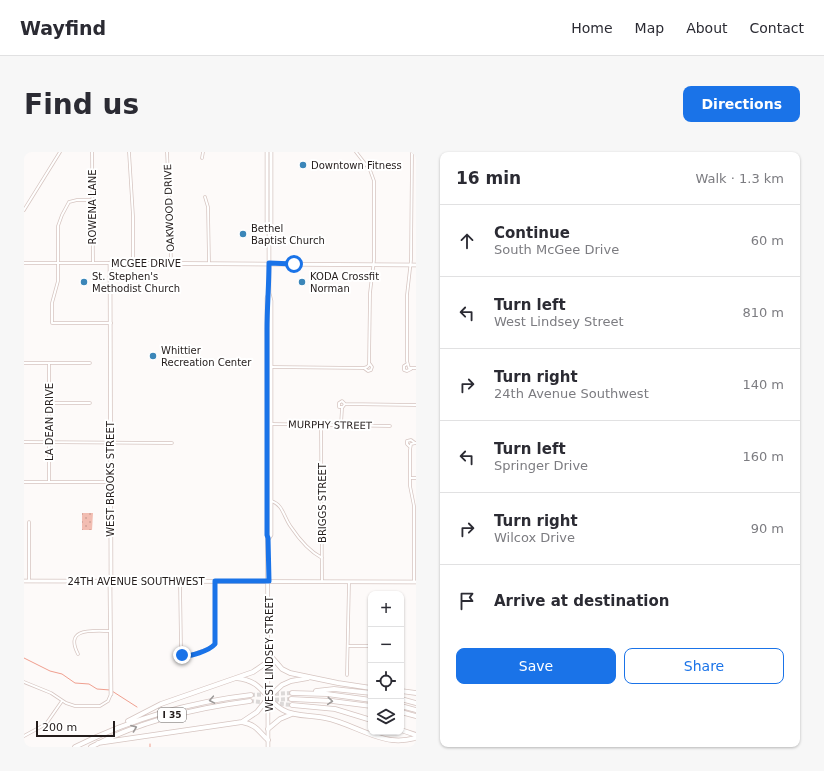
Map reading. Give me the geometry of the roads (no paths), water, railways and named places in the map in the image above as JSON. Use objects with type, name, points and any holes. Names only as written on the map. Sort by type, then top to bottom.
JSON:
[{"type":"highway","points":[[269,654],[278,666],[285,671],[308,678],[368,688]]},
{"type":"highway","points":[[108,731],[160,704],[256,671],[269,661]]},
{"type":"highway","points":[[236,678],[252,682],[260,687],[280,709],[286,712],[332,719],[382,738],[398,741],[416,736]]},
{"type":"highway","points":[[242,722],[257,712],[269,697],[286,682],[308,678]]},
{"type":"highway","points":[[305,693],[334,689],[368,693]]},
{"type":"highway","points":[[404,691],[416,693]]},
{"type":"highway","points":[[292,693],[335,695],[368,700]]},
{"type":"highway","name":"I 35","points":[[76,747],[108,731],[177,707],[212,700],[251,695]]},
{"type":"highway","points":[[291,699],[332,701],[368,706]]},
{"type":"highway","points":[[404,700],[416,702]]},
{"type":"highway","name":"I 35","points":[[91,747],[137,726],[180,713],[250,701]]},
{"type":"highway","points":[[292,705],[335,709],[368,719]]},
{"type":"highway","points":[[404,707],[416,710]]},
{"type":"highway","points":[[404,713],[416,716]]},
{"type":"highway","points":[[268,729],[280,719],[293,714]]},
{"type":"highway","points":[[98,743],[242,722],[256,727],[268,740]]},
{"type":"highway","points":[[404,731],[416,736]]},
{"type":"street","points":[[24,210],[60,152]]},
{"type":"street","name":"ROWENA LANE","points":[[92,152],[92,263]]},
{"type":"street","points":[[129,152],[133,216],[133,263]]},
{"type":"street","name":"OAKWOOD DRIVE","points":[[167,152],[171,263]]},
{"type":"street","points":[[202,152],[202,158]]},
{"type":"street","name":"WEST LINDSEY STREET","points":[[267,152],[267,226],[269,229],[269,293],[271,298],[271,535],[268,538]]},
{"type":"street","name":"WEST LINDSEY STREET","points":[[269,229],[271,227],[271,152]]},
{"type":"street","points":[[271,367],[364,368],[368,371],[371,370],[372,367],[369,365],[370,293],[373,265],[374,181],[370,170],[356,152]]},
{"type":"street","points":[[412,152],[411,265],[407,294],[408,365],[404,368],[407,371],[412,368],[416,368]]},
{"type":"street","points":[[205,197],[208,207],[209,263]]},
{"type":"street","points":[[92,200],[71,202],[62,215],[58,226],[58,284],[52,303],[52,323],[110,323]]},
{"type":"street","name":"MCGEE DRIVE","points":[[24,263],[269,263],[416,265]]},
{"type":"street","name":"WEST BROOKS STREET","points":[[110,263],[111,694]]},
{"type":"street","name":"WEST LINDSEY STREET","points":[[268,747],[269,581],[267,535],[267,298],[269,293]]},
{"type":"street","name":"LA DEAN DRIVE","points":[[48,362],[49,482]]},
{"type":"street","points":[[24,363],[90,363]]},
{"type":"street","points":[[364,368],[369,365]]},
{"type":"street","points":[[408,365],[412,368]]},
{"type":"street","points":[[341,425],[342,407],[339,406],[339,403],[342,401],[346,404],[416,405]]},
{"type":"street","points":[[48,402],[90,403]]},
{"type":"street","points":[[342,407],[346,404]]},
{"type":"street","points":[[267,421],[271,423]]},
{"type":"street","name":"MURPHY STREET","points":[[271,423],[390,426]]},
{"type":"street","name":"BRIGGS STREET","points":[[322,424],[322,582]]},
{"type":"street","points":[[411,440],[415,443],[411,446],[407,444],[407,441],[411,440]]},
{"type":"street","points":[[24,442],[172,442]]},
{"type":"street","points":[[411,446],[410,489],[415,513],[415,582]]},
{"type":"street","points":[[410,478],[416,478]]},
{"type":"street","points":[[24,482],[110,482]]},
{"type":"street","points":[[267,500],[278,504],[288,524],[298,537],[312,552],[322,558]]},
{"type":"street","points":[[28,522],[29,581]]},
{"type":"street","name":"24TH AVENUE SOUTHWEST","points":[[24,581],[415,582]]},
{"type":"street","points":[[180,581],[181,654],[183,656],[208,649],[213,646],[215,642],[215,581]]},
{"type":"street","points":[[347,675],[349,582]]},
{"type":"street","points":[[78,654],[75,648],[75,641],[78,633],[83,631],[110,631]]},
{"type":"street","points":[[348,646],[368,646]]},
{"type":"street","points":[[24,682],[44,690],[72,705],[98,706],[106,703],[111,694]]},
{"type":"street","points":[[24,731],[25,736],[46,724],[62,701]]},
{"type":"waterway","points":[[24,658],[50,671],[62,674],[75,683],[89,684],[97,689],[110,690]]},
{"type":"waterway","points":[[112,691],[137,707]]},
{"type":"tunnel","points":[[251,695],[292,693]]},
{"type":"tunnel","points":[[269,700],[291,699]]},
{"type":"tunnel","points":[[250,701],[292,705]]},
{"type":"place","name":"Downtown Fitness","points":[[303,165]]},
{"type":"place","name":"Bethel Baptist Church","points":[[243,234]]},
{"type":"place","name":"St. Stephen's Methodist Church","points":[[84,282]]},
{"type":"place","name":"KODA Crossfit Norman","points":[[302,282]]},
{"type":"place","name":"Whittier Recreation Center","points":[[153,356]]}]
